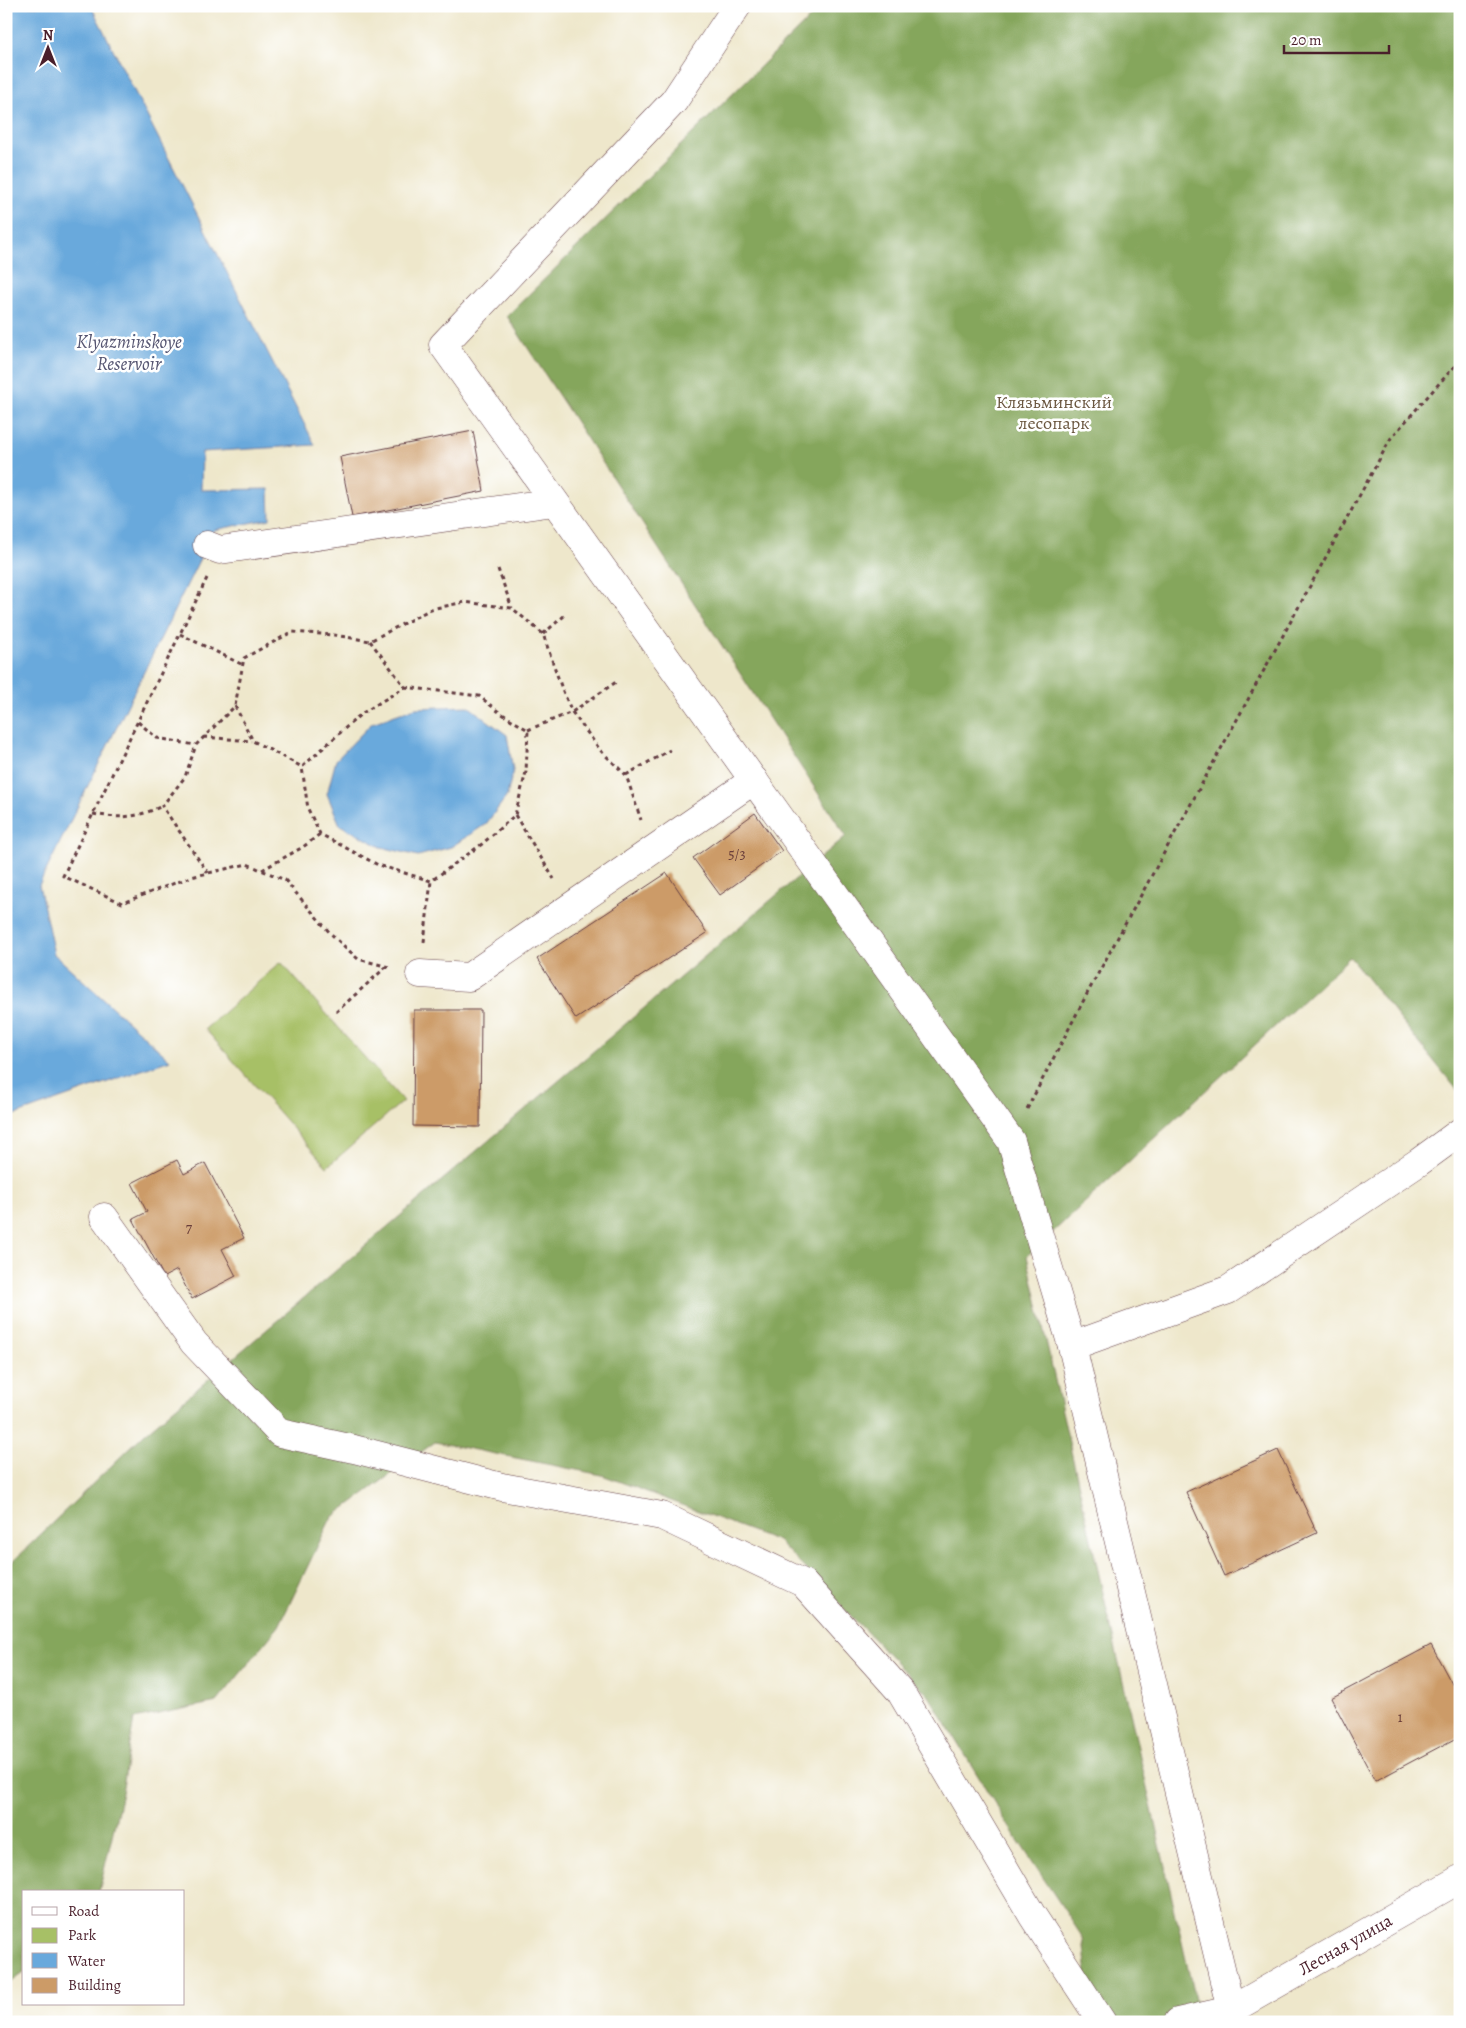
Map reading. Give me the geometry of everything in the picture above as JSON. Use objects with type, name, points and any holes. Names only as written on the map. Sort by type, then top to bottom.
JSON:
[{"type":"lane","points":[[737,6],[674,101],[443,345],[1011,1141],[1072,1346],[1237,2016]]},
{"type":"lane","points":[[214,547],[554,502]]},
{"type":"lane","points":[[420,974],[469,977],[754,780]]},
{"type":"lane","points":[[1072,1346],[1228,1290],[1420,1162],[1460,1132]]},
{"type":"lane","points":[[104,1217],[194,1343],[280,1433],[354,1449],[502,1487],[662,1516],[804,1582],[900,1691],[1032,1915],[1102,2022]]},
{"type":"lane","name":"Лесная улица","points":[[1178,2022],[1237,2016],[1460,1879]]},
{"type":"path","points":[[1011,1141],[1088,992],[1392,438],[1460,360]]},
{"type":"path","points":[[214,547],[180,634],[63,876],[122,904],[191,877],[247,864],[284,880],[330,933],[358,959],[420,974],[431,881],[482,844],[515,815],[526,772],[528,730]]},
{"type":"path","points":[[498,569],[512,608],[543,634],[572,712],[601,751],[626,775],[641,820],[643,857]]},
{"type":"path","points":[[93,814],[119,819],[147,813],[162,806],[185,777],[196,745],[235,706],[244,658],[292,632],[334,635],[370,641],[431,609],[466,602],[512,608]]},
{"type":"path","points":[[543,634],[564,616]]},
{"type":"path","points":[[180,634],[243,664]]},
{"type":"path","points":[[370,641],[405,687]]},
{"type":"path","points":[[528,730],[572,712],[616,682]]},
{"type":"path","points":[[302,768],[360,714],[405,687],[480,696],[499,712],[528,730]]},
{"type":"path","points":[[235,706],[253,741]]},
{"type":"path","points":[[138,722],[157,738],[196,745]]},
{"type":"path","points":[[204,737],[253,741],[302,768]]},
{"type":"path","points":[[626,775],[670,750]]},
{"type":"path","points":[[302,768],[308,809],[320,834],[378,865],[431,881]]},
{"type":"path","points":[[162,806],[208,873]]},
{"type":"path","points":[[515,815],[571,906]]},
{"type":"path","points":[[261,870],[320,834]]},
{"type":"path","points":[[336,1012],[387,966]]},
{"type":"green space","name":"Клязьминский лесопарк","points":[[822,6],[1460,6],[1460,1090],[1458,1091],[1350,957],[1027,1256],[1200,2022],[1092,2022],[1083,1938],[1010,1828],[929,1696],[778,1541],[602,1475],[435,1442],[331,1518],[279,1626],[217,1702],[134,1719],[122,1793],[99,1890],[22,1890],[22,1974],[10,1983],[6,1983],[6,1568],[143,1435],[846,836],[507,316]]},
{"type":"green space","points":[[281,962],[403,1101],[327,1167],[205,1029]]},
{"type":"water","name":"Klyazminskoye Reservoir","points":[[6,6],[91,6],[315,445],[202,452],[201,490],[269,489],[270,519],[214,530],[39,885],[54,954],[170,1060],[6,1118]]},
{"type":"water","points":[[468,706],[507,735],[513,770],[507,796],[486,824],[451,847],[418,856],[381,847],[340,825],[327,794],[336,760],[372,723],[415,708]]},
{"type":"building","points":[[473,431],[484,491],[352,517],[340,457]]},
{"type":"building","points":[[755,813],[782,851],[720,895],[693,858]]},
{"type":"building","points":[[667,873],[707,933],[576,1019],[537,959]]},
{"type":"building","points":[[414,1010],[481,1010],[480,1127],[413,1126]]},
{"type":"building","points":[[177,1160],[184,1174],[205,1163],[244,1238],[222,1249],[236,1276],[192,1299],[177,1270],[164,1277],[133,1219],[147,1212],[132,1183]]},
{"type":"building","points":[[1278,1450],[1317,1533],[1224,1576],[1186,1492]]},
{"type":"building","points":[[1431,1645],[1460,1699],[1460,1736],[1375,1781],[1331,1698]]}]
